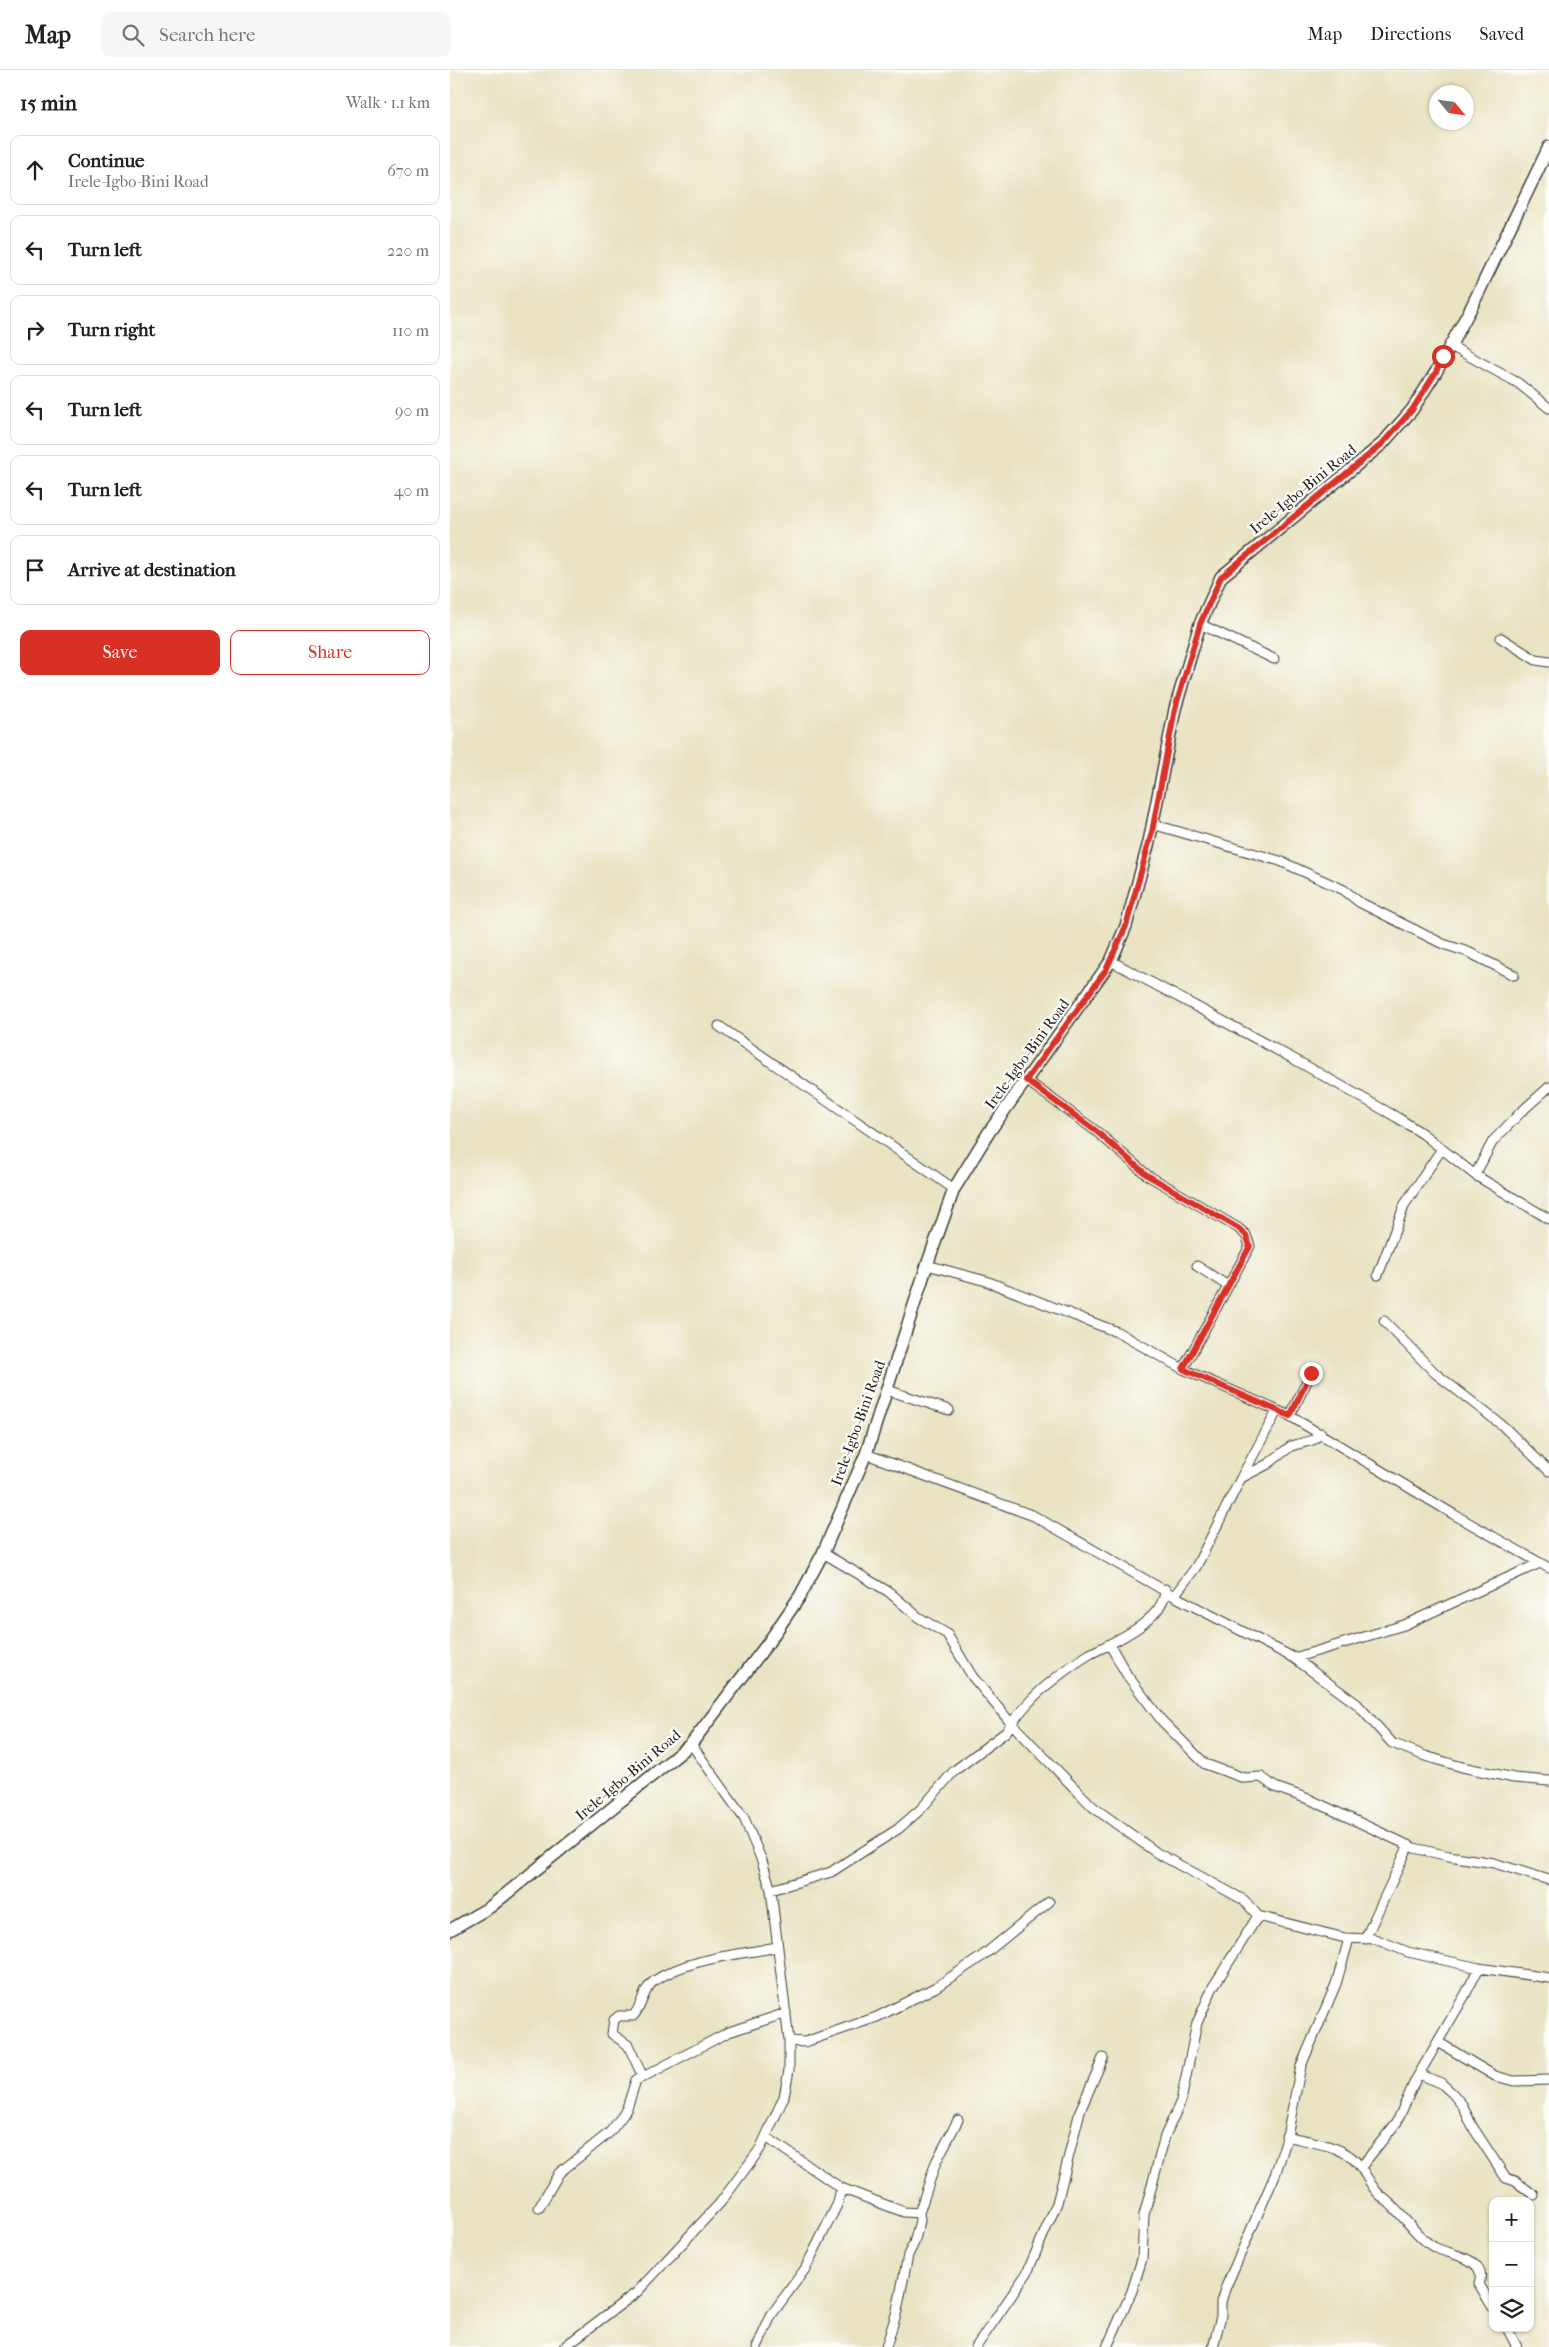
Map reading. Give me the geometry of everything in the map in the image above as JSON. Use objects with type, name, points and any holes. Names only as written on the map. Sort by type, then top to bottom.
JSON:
[{"type":"street","name":"Irele-Igbo-Bini Road","points":[[450,1930],[490,1907],[691,1744],[768,1643],[800,1596],[823,1553],[866,1454],[927,1265],[954,1189],[989,1132],[1112,961],[1126,926],[1152,824],[1175,709],[1200,624],[1221,577],[1382,444],[1412,410],[1436,372],[1448,346],[1472,306],[1549,147]]},
{"type":"street","points":[[1448,346],[1518,383],[1549,408]]},
{"type":"street","points":[[1200,624],[1274,659]]},
{"type":"street","points":[[1501,638],[1536,660],[1549,662]]},
{"type":"street","points":[[1152,824],[1280,861],[1344,890],[1359,902],[1443,944],[1468,952],[1514,975]]},
{"type":"street","points":[[1112,961],[1292,1058],[1398,1118],[1475,1175],[1549,1219]]},
{"type":"street","points":[[719,1026],[954,1189]]},
{"type":"street","points":[[1026,1080],[1096,1131],[1147,1175],[1238,1228],[1246,1235],[1250,1246],[1183,1369]]},
{"type":"street","points":[[1475,1175],[1493,1141],[1549,1087]]},
{"type":"street","points":[[1378,1275],[1405,1204],[1442,1150]]},
{"type":"street","points":[[927,1265],[986,1281],[1117,1332],[1183,1369],[1290,1416],[1453,1514],[1549,1568]]},
{"type":"street","points":[[1197,1266],[1228,1286]]},
{"type":"street","points":[[1384,1322],[1435,1373],[1503,1426],[1549,1471]]},
{"type":"street","points":[[1290,1416],[1311,1373]]},
{"type":"street","points":[[887,1390],[949,1410]]},
{"type":"street","points":[[1174,1596],[1196,1567],[1241,1478],[1278,1411]]},
{"type":"street","points":[[1241,1478],[1268,1464],[1291,1446],[1313,1440],[1320,1433]]},
{"type":"street","points":[[866,1454],[1034,1516],[1165,1589],[1174,1596],[1294,1658],[1357,1704],[1392,1743],[1425,1756],[1462,1767],[1514,1778],[1549,1781]]},
{"type":"street","points":[[823,1553],[889,1592],[918,1617],[946,1634],[972,1676],[1010,1722],[1093,1807],[1157,1853],[1244,1900],[1258,1916],[1349,1939],[1376,1940],[1408,1952],[1478,1968],[1549,1978]]},
{"type":"street","points":[[1294,1658],[1404,1625],[1540,1563]]},
{"type":"street","points":[[771,1890],[831,1872],[898,1829],[922,1809],[954,1771],[1006,1732],[1010,1722],[1052,1680],[1089,1655],[1110,1646],[1156,1613],[1165,1597],[1165,1589]]},
{"type":"street","points":[[1110,1646],[1127,1675],[1162,1721],[1205,1764],[1244,1778],[1262,1777],[1275,1787],[1311,1800],[1409,1845],[1448,1856],[1494,1863],[1549,1880]]},
{"type":"street","points":[[564,2347],[636,2292],[720,2203],[741,2176],[766,2138],[784,2097],[789,2070],[789,2041],[771,1890],[762,1861],[744,1818],[691,1744]]},
{"type":"street","points":[[1365,1939],[1409,1845]]},
{"type":"street","points":[[789,2041],[805,2042],[877,2017],[936,1987],[981,1957],[1049,1902]]},
{"type":"street","points":[[1107,2347],[1132,2291],[1142,2259],[1144,2215],[1165,2136],[1181,2101],[1197,2023],[1213,1987],[1258,1916]]},
{"type":"street","points":[[1213,2347],[1221,2316],[1221,2302],[1225,2289],[1275,2175],[1286,2136],[1301,2066],[1336,1984],[1349,1939]]},
{"type":"street","points":[[643,2076],[628,2045],[612,2034],[614,2020],[619,2016],[633,2016],[642,2003],[644,1992],[654,1981],[690,1964],[777,1947]]},
{"type":"street","points":[[1361,2167],[1396,2122],[1419,2074],[1478,1968]]},
{"type":"street","points":[[538,2208],[559,2173],[610,2132],[623,2116],[636,2080],[729,2032],[786,2013]]},
{"type":"street","points":[[1438,2042],[1495,2076],[1514,2081],[1549,2080]]},
{"type":"street","points":[[976,2347],[1031,2264],[1057,2203],[1080,2111],[1103,2058]]},
{"type":"street","points":[[1419,2074],[1441,2084],[1452,2094],[1463,2106],[1472,2126],[1506,2178],[1515,2181],[1534,2195]]},
{"type":"street","points":[[886,2347],[897,2311],[908,2255],[914,2244],[920,2221],[919,2212],[936,2162],[958,2120]]},
{"type":"street","points":[[1286,2136],[1311,2140],[1324,2146],[1340,2149],[1361,2167],[1376,2191],[1434,2247],[1465,2256],[1474,2264],[1481,2279],[1479,2284],[1489,2301]]},
{"type":"street","points":[[766,2138],[841,2188],[904,2212],[919,2212]]},
{"type":"street","points":[[757,2347],[772,2314],[805,2269],[813,2254],[838,2203],[841,2188]]},
{"type":"street","points":[[1509,2332],[1517,2347]]},
{"type":"route","points":[[1311,1373],[1290,1416],[1183,1369],[1250,1246],[1250,1242],[1246,1235],[1238,1228],[1147,1175],[1096,1131],[1081,1122],[1068,1110],[1026,1080],[1112,961],[1126,926],[1152,832],[1175,709],[1200,624],[1221,577],[1262,541],[1297,516],[1382,444],[1412,410],[1436,372],[1443,356]]}]
